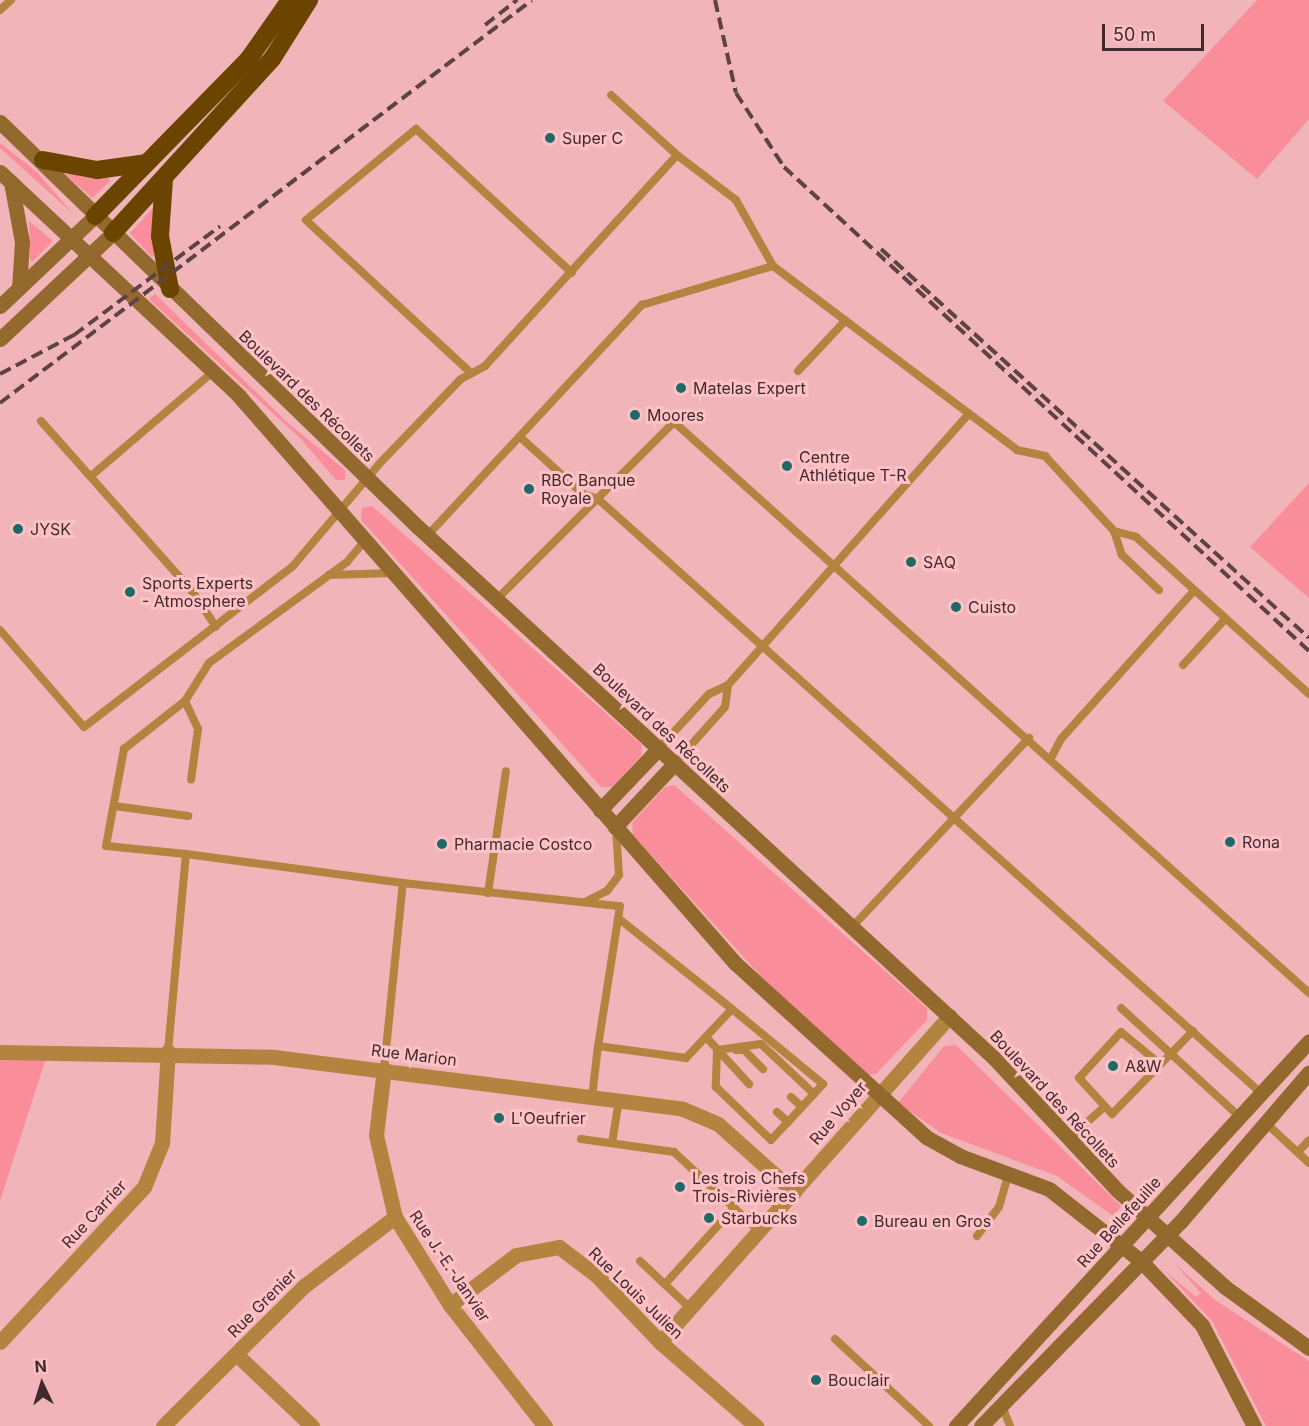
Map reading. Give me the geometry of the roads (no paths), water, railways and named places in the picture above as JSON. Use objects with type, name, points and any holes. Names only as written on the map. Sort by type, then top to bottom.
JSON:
[{"type":"highway","points":[[95,216],[253,54],[290,0]]},
{"type":"highway","points":[[113,233],[275,55],[309,0]]},
{"type":"highway","points":[[43,160],[97,170],[146,163]]},
{"type":"highway","points":[[164,179],[160,236],[170,289]]},
{"type":"main road","name":"Boulevard des Récollets","points":[[0,122],[43,160],[95,216],[427,536],[1011,1074],[1067,1140],[1147,1218],[1225,1287],[1309,1348]]},
{"type":"main road","points":[[6,177],[214,371],[340,508],[735,963],[876,1096],[941,1147],[1009,1173],[1068,1200],[1140,1260],[1208,1333],[1254,1426]]},
{"type":"main road","points":[[6,177],[21,242],[19,288]]},
{"type":"main road","points":[[0,306],[95,216]]},
{"type":"main road","points":[[0,339],[113,233]]},
{"type":"main road","points":[[600,810],[658,749]]},
{"type":"main road","points":[[615,827],[674,764]]},
{"type":"main road","name":"Rue Bellefeuille","points":[[956,1426],[1309,1041]]},
{"type":"main road","points":[[981,1426],[1140,1260],[1167,1235],[1267,1124],[1309,1072]]},
{"type":"street","name":"Rue Voyer","points":[[660,1342],[949,1016]]},
{"type":"street","name":"Rue Marion","points":[[0,1052],[168,1051],[384,1069],[682,1109],[718,1124],[794,1192]]},
{"type":"street","name":"Rue Carrier","points":[[0,1342],[144,1187],[162,1143],[168,1051]]},
{"type":"street","name":"Rue J.-E.-Janvier","points":[[384,1069],[376,1135],[395,1217],[450,1305],[545,1426]]},
{"type":"street","name":"Rue Grenier","points":[[163,1426],[304,1286],[395,1217]]},
{"type":"street","name":"Rue Louis Julien","points":[[450,1305],[516,1255],[559,1247],[596,1275],[660,1342],[756,1426]]},
{"type":"street","points":[[236,1354],[312,1426]]},
{"type":"lane","points":[[0,10],[11,0]]},
{"type":"lane","points":[[611,95],[677,155],[736,200],[772,266],[1017,450],[1045,456],[1114,531],[1122,555],[1160,590]]},
{"type":"lane","points":[[471,373],[306,220],[416,129],[572,273]]},
{"type":"lane","points":[[0,630],[84,727],[293,566],[367,479],[471,373],[485,366],[677,155]]},
{"type":"lane","points":[[427,536],[642,305],[772,266]]},
{"type":"lane","points":[[798,371],[845,321]]},
{"type":"lane","points":[[90,476],[214,371]]},
{"type":"lane","points":[[658,749],[709,694],[728,685],[969,414]]},
{"type":"lane","points":[[41,421],[192,591],[216,627]]},
{"type":"lane","points":[[496,600],[674,422],[1052,758],[1309,993]]},
{"type":"lane","points":[[520,437],[583,494],[598,499],[1262,1094]]},
{"type":"lane","points":[[1114,531],[1136,537],[1309,694]]},
{"type":"lane","points":[[366,538],[328,575],[209,663],[185,701],[124,749],[106,846],[186,854],[488,893],[620,906],[592,1097]]},
{"type":"lane","points":[[328,575],[396,573]]},
{"type":"lane","points":[[1052,758],[1061,740],[1194,591]]},
{"type":"lane","points":[[1183,665],[1225,618]]},
{"type":"lane","points":[[674,764],[725,707],[728,685]]},
{"type":"lane","points":[[185,701],[198,729],[191,780]]},
{"type":"lane","points":[[853,927],[953,815],[1029,738]]},
{"type":"lane","points":[[488,893],[506,771]]},
{"type":"lane","points":[[114,806],[188,816]]},
{"type":"lane","points":[[585,903],[607,891],[620,875],[615,827]]},
{"type":"lane","points":[[168,1051],[186,854]]},
{"type":"lane","points":[[384,1069],[403,883]]},
{"type":"lane","points":[[618,918],[823,1084],[771,1140],[716,1087],[717,1050]]},
{"type":"lane","points":[[1121,1008],[1239,1116]]},
{"type":"lane","points":[[598,1046],[686,1058],[732,1010]]},
{"type":"lane","points":[[1160,1064],[1126,1034],[1118,1034],[1079,1074],[1102,1109],[1113,1114],[1193,1031]]},
{"type":"lane","points":[[706,1037],[749,1084]]},
{"type":"lane","points":[[717,1050],[761,1044],[814,1094]]},
{"type":"lane","points":[[717,1050],[744,1050],[763,1069]]},
{"type":"lane","points":[[791,1097],[802,1107]]},
{"type":"lane","points":[[612,1143],[619,1100]]},
{"type":"lane","points":[[1067,1140],[1102,1109]]},
{"type":"lane","points":[[777,1112],[788,1122]]},
{"type":"lane","points":[[1267,1124],[1309,1163]]},
{"type":"lane","points":[[581,1139],[674,1152],[759,1231]]},
{"type":"lane","points":[[1298,1152],[1309,1140]]},
{"type":"lane","points":[[977,1236],[999,1207],[1009,1173]]},
{"type":"lane","points":[[665,1284],[734,1208]]},
{"type":"lane","points":[[640,1261],[690,1308]]},
{"type":"lane","points":[[835,1339],[929,1426]]},
{"type":"lane","points":[[1002,1406],[1010,1426]]},
{"type":"lane","points":[[968,1412],[981,1426]]},
{"type":"railway","points":[[485,25],[517,0]]},
{"type":"railway","points":[[0,403],[532,0]]},
{"type":"railway","points":[[715,0],[736,93],[784,167],[1309,651]]},
{"type":"railway","points":[[0,374],[74,335],[220,226]]},
{"type":"railway","points":[[881,249],[1309,638]]},
{"type":"place","name":"Super C","points":[[550,138]]},
{"type":"place","name":"Matelas Expert","points":[[681,388]]},
{"type":"place","name":"Moores","points":[[635,415]]},
{"type":"place","name":"Centre Athlétique T-R","points":[[787,466]]},
{"type":"place","name":"RBC Banque Royale","points":[[529,489]]},
{"type":"place","name":"JYSK","points":[[18,529]]},
{"type":"place","name":"SAQ","points":[[911,562]]},
{"type":"place","name":"Sports Experts - Atmosphere","points":[[130,592]]},
{"type":"place","name":"Cuisto","points":[[956,607]]},
{"type":"place","name":"Rona","points":[[1230,842]]},
{"type":"place","name":"Pharmacie Costco","points":[[442,844]]},
{"type":"place","name":"A&W","points":[[1113,1066]]},
{"type":"place","name":"L'Oeufrier","points":[[499,1118]]},
{"type":"place","name":"Les trois Chefs Trois-Rivières","points":[[680,1187]]},
{"type":"place","name":"Starbucks","points":[[709,1218]]},
{"type":"place","name":"Bureau en Gros","points":[[862,1221]]},
{"type":"place","name":"Bouclair","points":[[816,1380]]}]
